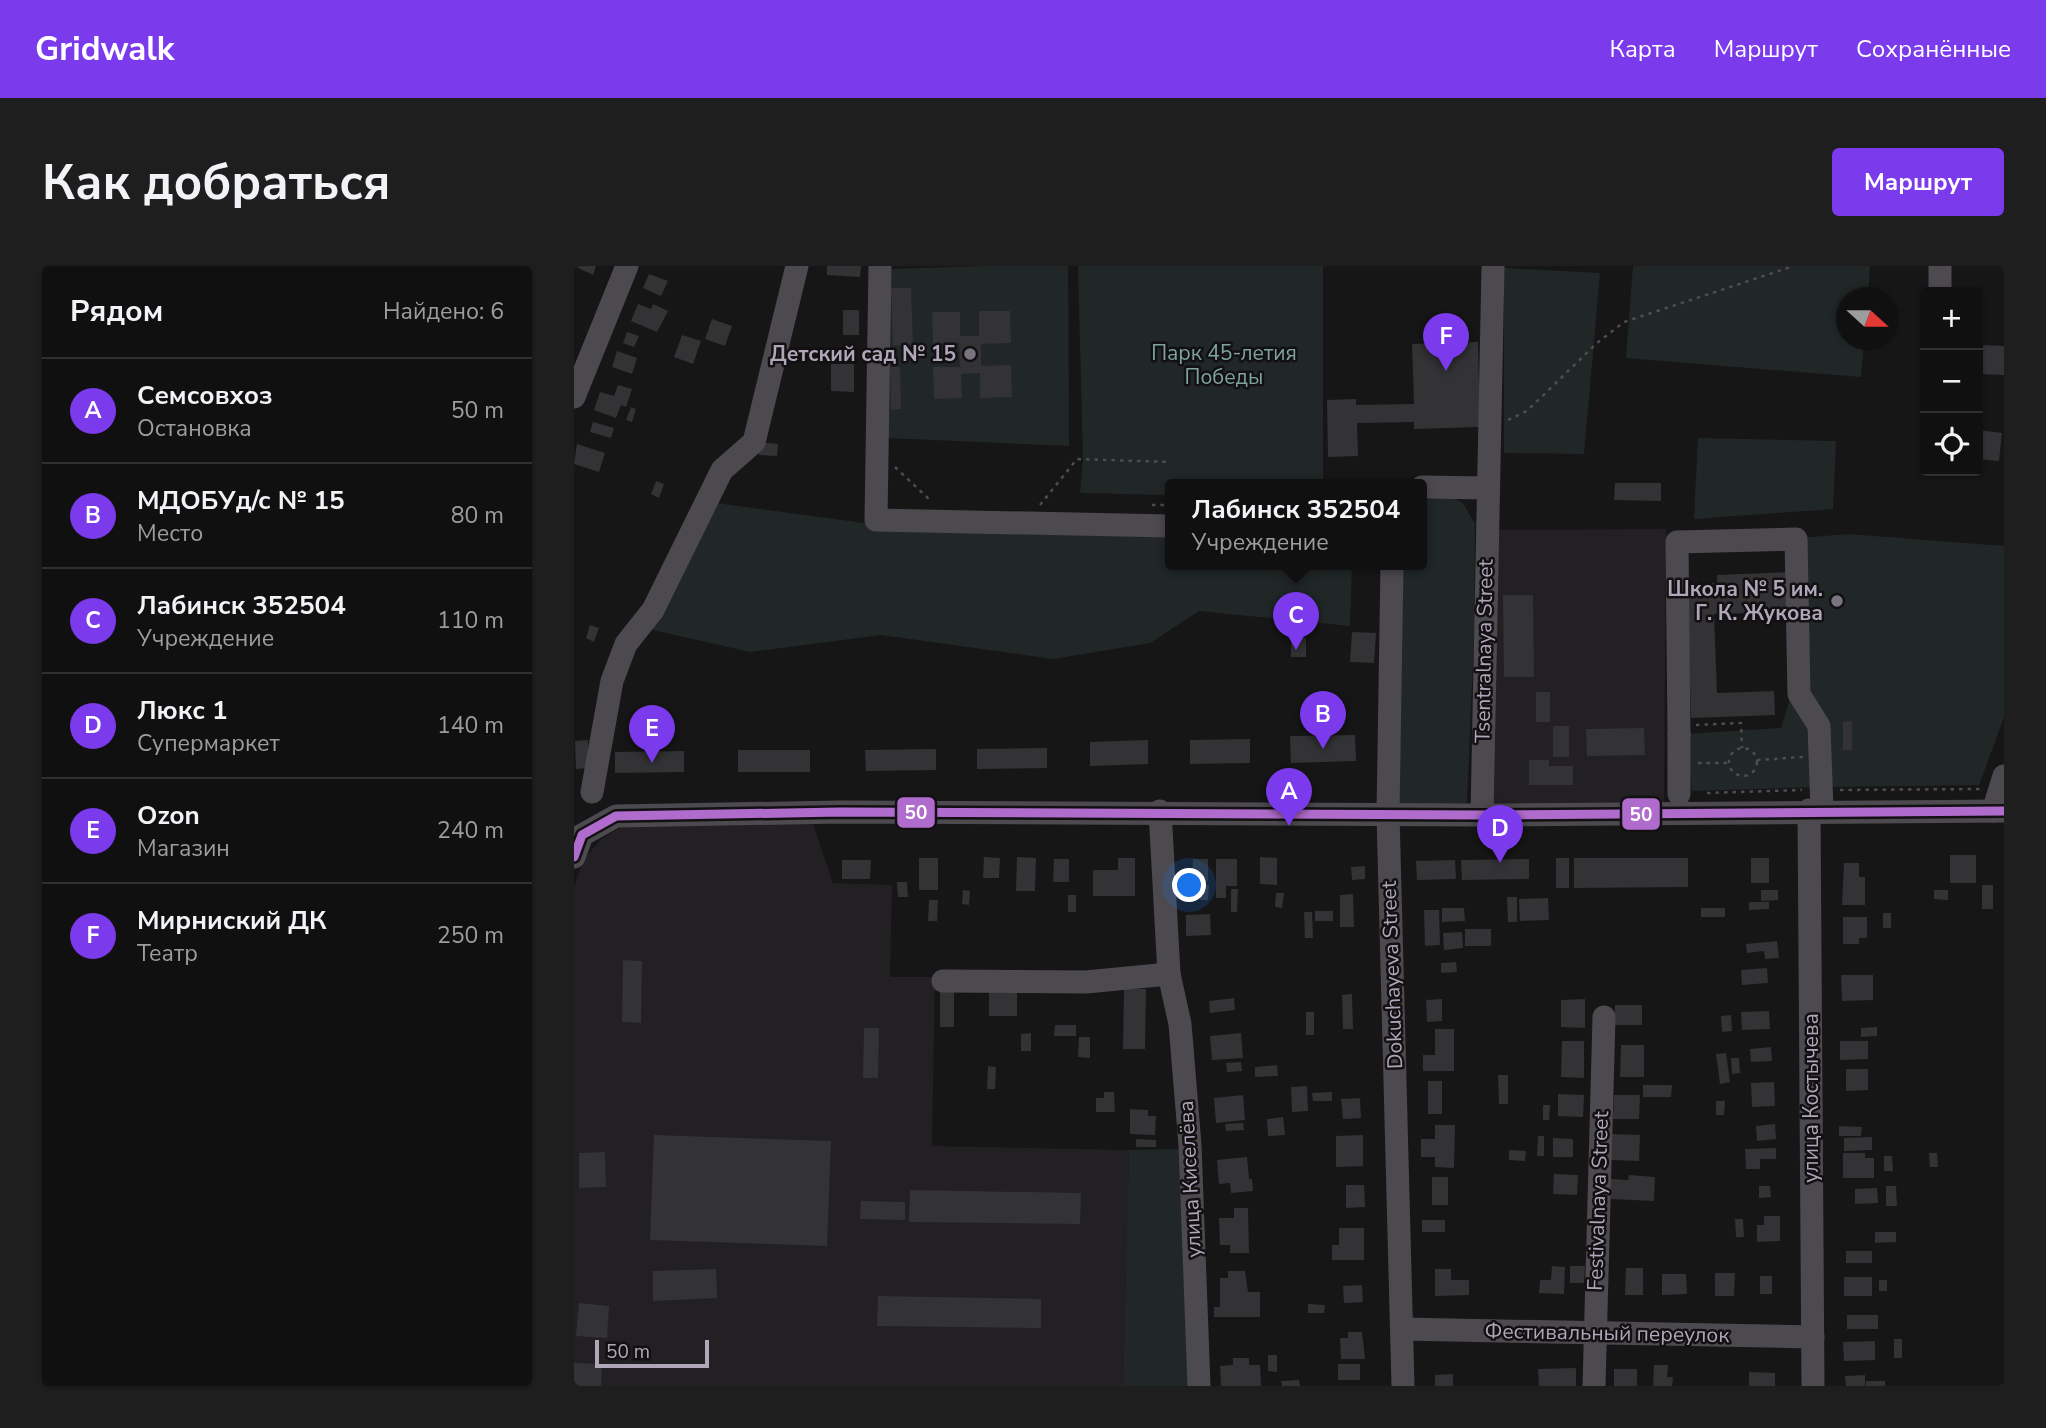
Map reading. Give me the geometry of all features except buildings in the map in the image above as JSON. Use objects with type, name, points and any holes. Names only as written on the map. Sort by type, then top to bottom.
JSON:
[{"type":"street","points":[[574,397],[627,266]]},
{"type":"street","points":[[616,816],[583,789],[612,681],[626,644],[653,610],[722,470],[754,442],[797,266]]},
{"type":"street","points":[[880,266],[876,520],[1165,526]]},
{"type":"street","name":"Tsentralnaya Street","points":[[1482,815],[1493,266]]},
{"type":"street","points":[[1940,266],[1940,287]]},
{"type":"street","points":[[1427,487],[1487,488]]},
{"type":"street","name":"улица Костычева","points":[[1679,731],[1677,542],[1796,539],[1799,694],[1819,726],[1820,757],[1816,810],[1814,1386]]},
{"type":"street","name":"Dokuchayeva Street","points":[[1392,570],[1388,814],[1403,1386]]},
{"type":"street","points":[[1679,731],[1679,794]]},
{"type":"street","points":[[574,857],[582,835],[616,816],[1160,811],[1482,815],[1816,810],[1999,811],[2004,776]]},
{"type":"street","name":"улица Киселёва","points":[[1160,811],[1169,974],[1180,1024],[1190,1145],[1199,1386]]},
{"type":"street","points":[[943,981],[1086,982],[1169,974]]},
{"type":"street","name":"Festivalnaya Street","points":[[1594,1386],[1593,1334],[1604,1017]]},
{"type":"street","name":"Фестивальный переулок","points":[[1402,1329],[1813,1337]]},
{"type":"path","points":[[1489,428],[1527,411],[1597,343],[1624,322],[1794,266]]},
{"type":"path","points":[[877,451],[934,503],[945,521]]},
{"type":"path","points":[[1040,505],[1077,459],[1170,462]]},
{"type":"path","points":[[1679,731],[1741,723],[1742,748]]},
{"type":"path","points":[[1742,748],[1753,752],[1756,761],[1752,772],[1744,775],[1732,771],[1729,763],[1732,754],[1742,748]]},
{"type":"path","points":[[1756,761],[1820,757]]},
{"type":"path","points":[[1698,763],[1729,763]]},
{"type":"shaded area","points":[[1666,529],[1664,804],[1489,803],[1493,530]]},
{"type":"shaded area","points":[[811,818],[833,883],[892,885],[890,977],[935,977],[932,1146],[1129,1150],[1123,1386],[574,1386],[574,887],[584,859],[601,839],[623,826]]},
{"type":"green space","points":[[1068,266],[1069,446],[888,438],[890,269]]},
{"type":"green space","name":"Парк 45-летия Победы","points":[[1078,266],[1323,266],[1323,479],[1165,479],[1165,495],[1080,493],[1083,460]]},
{"type":"green space","points":[[1633,266],[1870,266],[1869,287],[1836,287],[1836,350],[1863,350],[1861,377],[1626,358]]},
{"type":"green space","points":[[1504,268],[1600,273],[1584,454],[1504,453]]},
{"type":"green space","points":[[1698,438],[1836,441],[1833,509],[1694,519]]},
{"type":"green space","points":[[1447,495],[1463,503],[1475,524],[1474,635],[1467,803],[1395,806],[1403,570],[1427,570],[1427,500]]},
{"type":"green space","points":[[708,502],[879,525],[1165,530],[1165,570],[1352,570],[1350,626],[1199,611],[1150,643],[1053,659],[881,635],[750,652],[644,628]]},
{"type":"green space","points":[[1848,534],[2004,546],[2004,717],[1979,785],[1827,787],[1805,692],[1800,538]]},
{"type":"green space","points":[[1790,699],[1812,729],[1815,787],[1692,791],[1687,734],[1781,728]]},
{"type":"green space","points":[[1184,1149],[1193,1386],[1123,1386],[1129,1150]]},
{"type":"transit line","name":"50","points":[[574,857],[582,835],[616,816],[840,812],[1482,815],[2004,811]]},
{"type":"place","name":"Детский сад № 15","points":[[970,354]]},
{"type":"place","name":"Мирниский ДК","points":[[1446,371]]},
{"type":"place","name":"Школа № 5 им. Г. К. Жукова","points":[[1837,601]]},
{"type":"place","name":"Лабинск 352504","points":[[1296,650]]},
{"type":"place","name":"МДОБУд/с № 15","points":[[1323,749]]},
{"type":"place","name":"Ozon","points":[[652,763]]},
{"type":"place","name":"Семсовхоз","points":[[1289,826]]},
{"type":"place","name":"Люкс 1","points":[[1500,863]]}]
